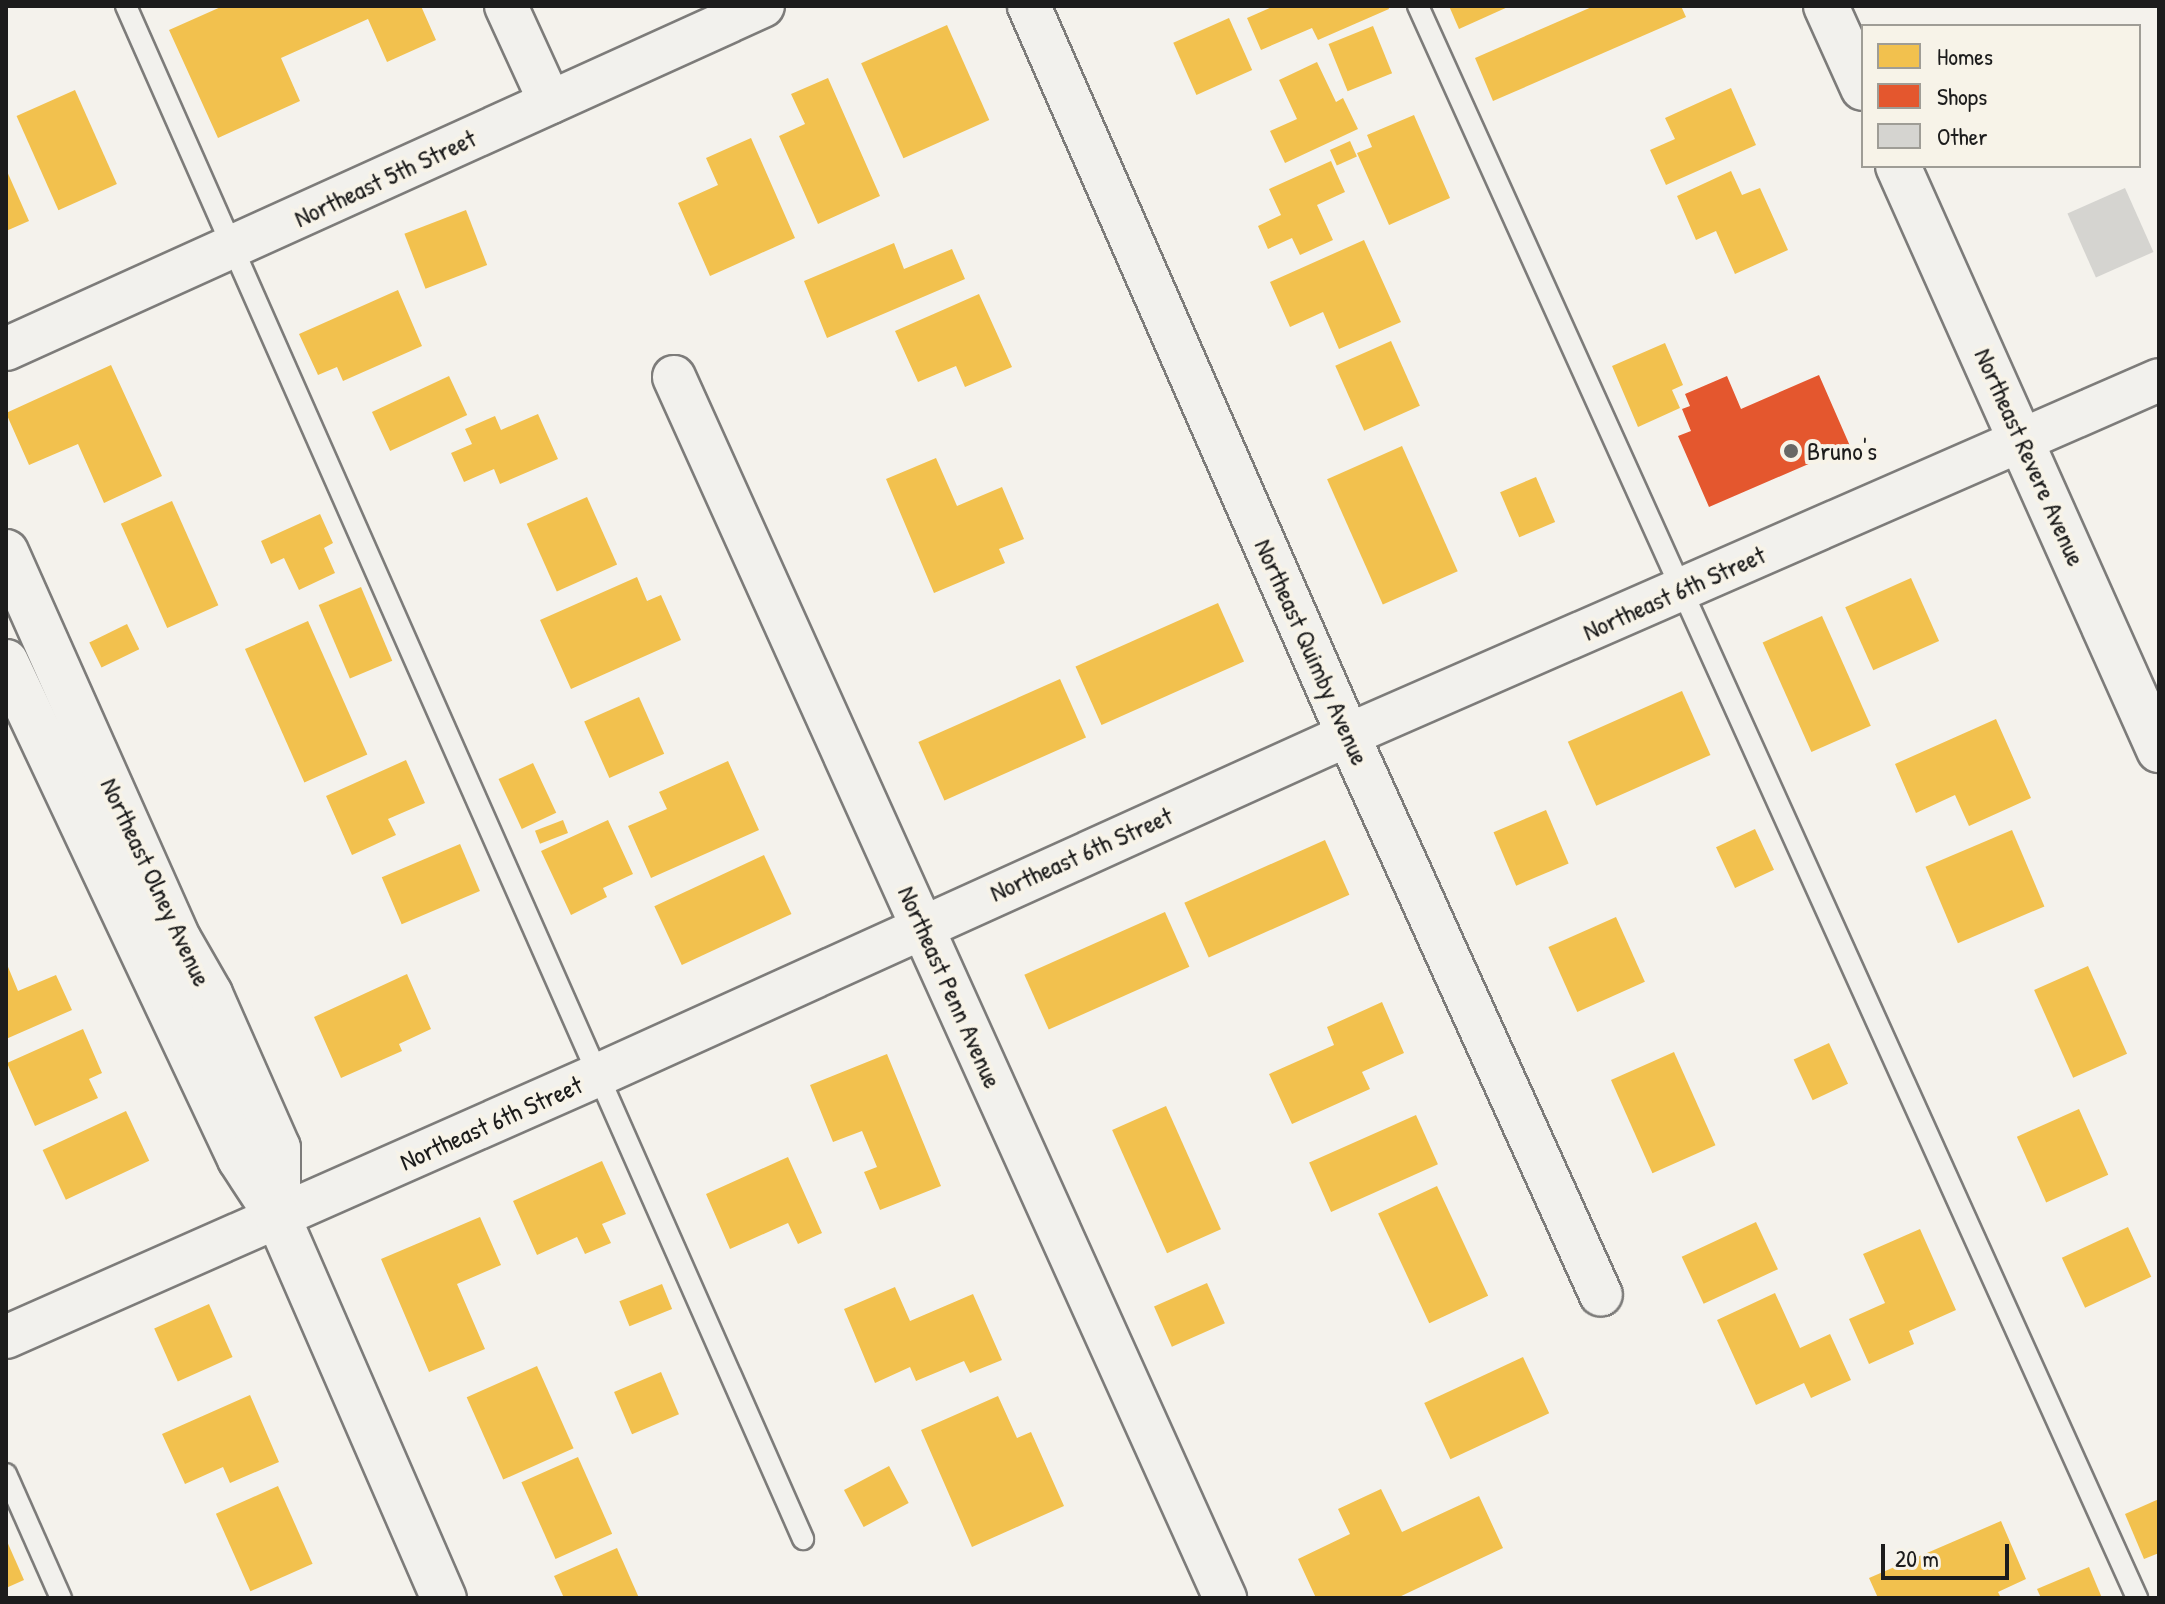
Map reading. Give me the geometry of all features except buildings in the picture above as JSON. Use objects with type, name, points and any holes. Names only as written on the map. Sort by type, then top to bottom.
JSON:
[{"type":"main road","points":[[1826,6],[1861,84]]},
{"type":"main road","name":"Northeast Revere Avenue","points":[[1899,168],[2159,750]]},
{"type":"main road","name":"Northeast Olney Avenue","points":[[6,552],[179,940],[210,994],[278,1148],[278,1217]]},
{"type":"main road","name":"Northeast Olney Avenue","points":[[6,662],[233,1145],[278,1217],[444,1598]]},
{"type":"street","points":[[506,6],[550,102]]},
{"type":"street","name":"Northeast 5th Street","points":[[6,349],[233,249],[763,6]]},
{"type":"street","name":"Northeast Quimby Avenue","points":[[1029,6],[1348,735],[1601,1295]]},
{"type":"street","name":"Northeast Penn Avenue","points":[[674,377],[1225,1598]]},
{"type":"street","name":"Northeast 6th Street","points":[[6,1337],[598,1075],[1348,735],[2159,380]]},
{"type":"lane","points":[[126,6],[803,1539]]},
{"type":"lane","points":[[1418,6],[2137,1598]]},
{"type":"lane","points":[[6,1474],[61,1598]]},
{"type":"place","name":"Bruno's","points":[[1791,451]]}]
